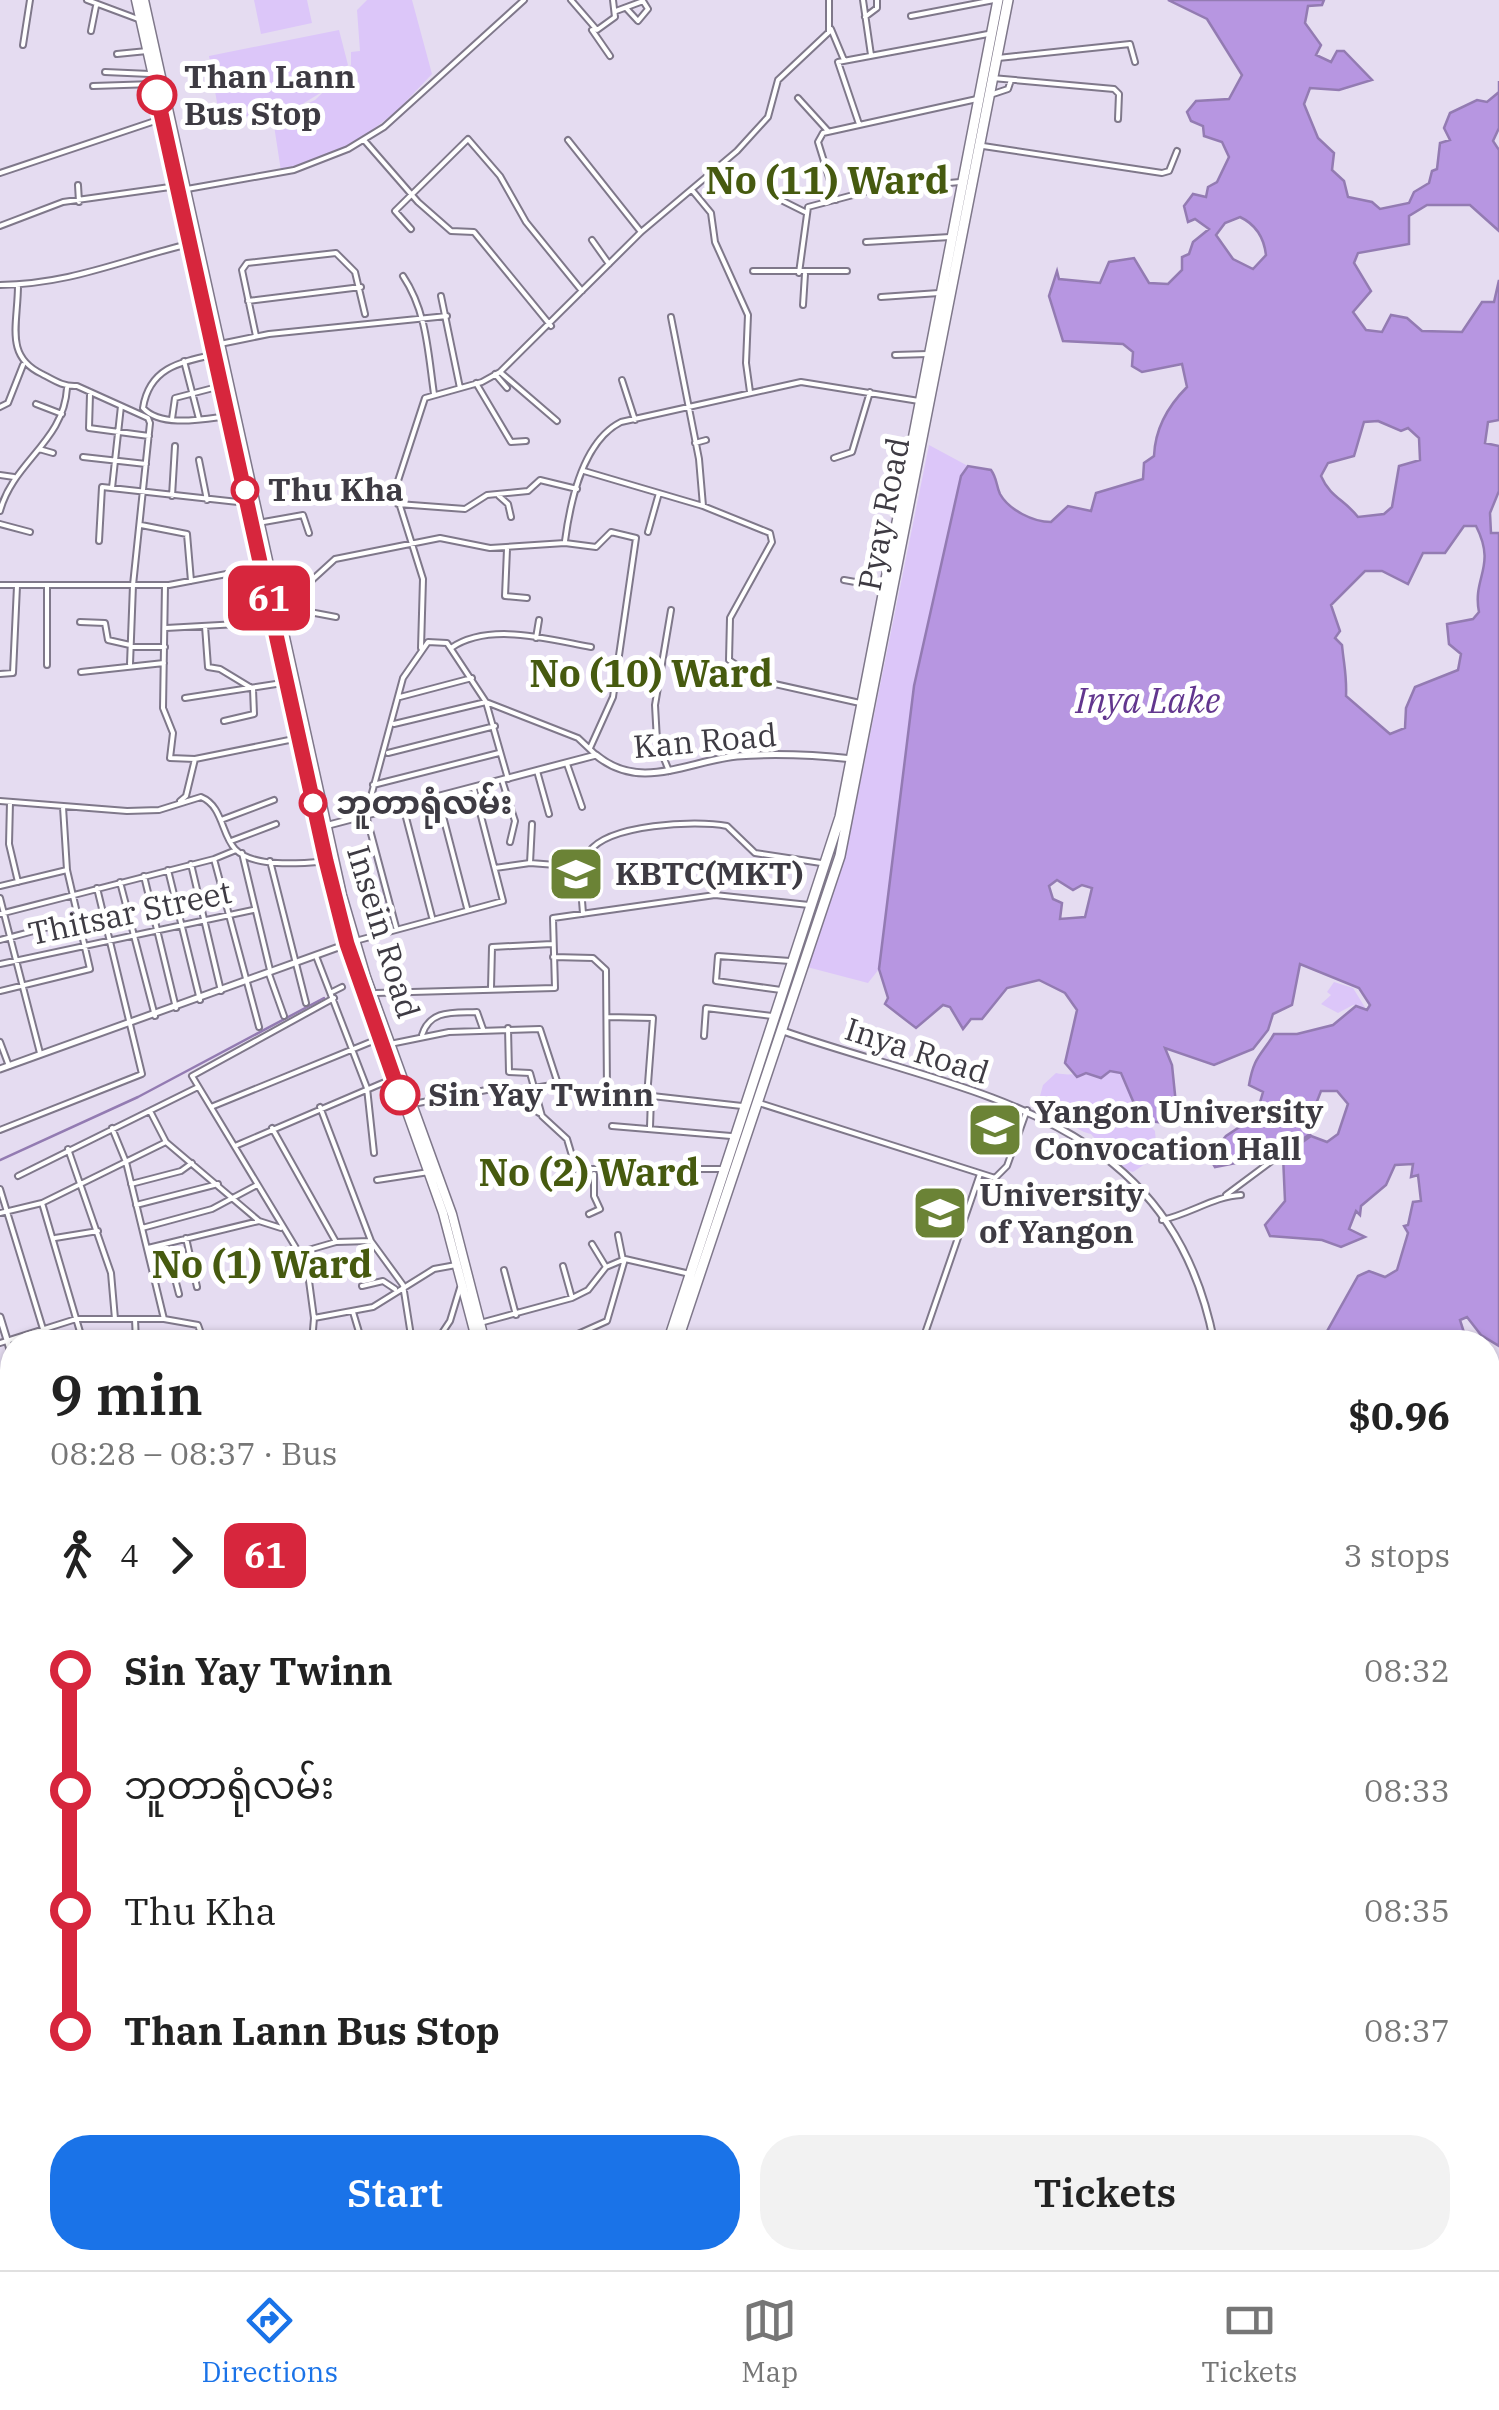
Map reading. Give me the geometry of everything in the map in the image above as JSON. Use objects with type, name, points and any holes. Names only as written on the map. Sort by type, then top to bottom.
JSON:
[{"type":"highway","name":"Pyay Road","points":[[855,760],[922,420],[960,182],[992,78],[991,33],[997,0]]},
{"type":"highway","name":"Pyay Road","points":[[925,402],[928,354],[939,293],[978,146],[991,57],[1008,0]]},
{"type":"highway","name":"Pyay Road","points":[[747,1106],[795,962],[840,856],[860,703],[883,587],[899,539]]},
{"type":"highway","name":"Pyay Road","points":[[759,1103],[813,925],[814,906],[853,774]]},
{"type":"highway","points":[[682,1330],[759,1103]]},
{"type":"highway","points":[[670,1330],[747,1106]]},
{"type":"main road","name":"Insein Road","points":[[136,0],[144,18],[350,942],[380,1038],[412,1104],[452,1214],[482,1330]]},
{"type":"main road","name":"Insein Road","points":[[144,0],[146,51],[153,61]]},
{"type":"main road","name":"Insein Road","points":[[215,348],[220,386],[248,503],[257,524]]},
{"type":"main road","name":"Insein Road","points":[[274,602],[281,615],[299,738],[322,826]]},
{"type":"main road","name":"Kan Road","points":[[322,826],[596,756],[619,770],[669,771],[734,756],[855,760]]},
{"type":"main road","name":"Insein Road","points":[[330,860],[342,895],[350,942],[390,1044],[458,1264],[474,1330]]},
{"type":"main road","points":[[0,1070],[350,942]]},
{"type":"main road","points":[[769,1040],[783,1030],[776,1017]]},
{"type":"main road","name":"Inya Road","points":[[783,1030],[1027,1110],[1101,1150],[1162,1220],[1203,1298],[1211,1330]]},
{"type":"street","points":[[23,45],[30,0]]},
{"type":"street","points":[[86,0],[144,18]]},
{"type":"street","points":[[0,226],[63,202],[294,170],[364,140],[524,0]]},
{"type":"street","points":[[613,0],[616,11]]},
{"type":"street","points":[[829,0],[830,29],[844,60]]},
{"type":"street","points":[[863,0],[871,56]]},
{"type":"street","points":[[866,17],[877,8],[877,0]]},
{"type":"street","points":[[910,16],[997,0]]},
{"type":"street","points":[[574,1],[610,56]]},
{"type":"street","points":[[92,31],[97,4]]},
{"type":"street","points":[[592,30],[602,29],[616,11],[626,8]]},
{"type":"street","points":[[396,928],[366,815],[394,724],[402,678],[421,648],[425,592],[396,490],[425,398],[476,384],[497,373],[551,326],[642,232],[768,117],[778,80],[830,29]]},
{"type":"street","points":[[859,124],[836,65],[844,60],[991,33]]},
{"type":"street","points":[[991,57],[1130,44],[1135,62]]},
{"type":"street","points":[[117,54],[146,51]]},
{"type":"street","points":[[105,72],[155,80]]},
{"type":"street","points":[[992,78],[1114,89],[1119,94],[1118,120]]},
{"type":"street","points":[[94,86],[155,80]]},
{"type":"street","points":[[836,200],[819,136],[985,98],[1002,92],[1011,80]]},
{"type":"street","points":[[798,98],[828,131]]},
{"type":"street","points":[[0,173],[165,121]]},
{"type":"street","points":[[411,228],[395,211],[468,139],[500,176],[526,222],[582,290]]},
{"type":"street","points":[[364,140],[412,195],[455,234],[466,229],[474,232],[551,326]]},
{"type":"street","points":[[568,140],[642,232]]},
{"type":"street","points":[[978,146],[1162,173],[1169,172],[1177,151]]},
{"type":"street","points":[[805,212],[817,203],[872,190],[960,182]]},
{"type":"street","points":[[78,186],[79,202]]},
{"type":"street","points":[[692,190],[711,213],[715,242],[748,315],[746,363],[750,392]]},
{"type":"street","points":[[780,200],[805,212]]},
{"type":"street","points":[[804,306],[805,212]]},
{"type":"street","points":[[866,242],[954,233]]},
{"type":"street","points":[[592,240],[609,264]]},
{"type":"street","points":[[0,285],[85,277],[194,243]]},
{"type":"street","points":[[256,336],[242,270],[246,264],[332,252],[348,262],[361,287],[365,314]]},
{"type":"street","points":[[753,272],[847,272]]},
{"type":"street","points":[[404,276],[416,296],[423,320],[434,394]]},
{"type":"street","points":[[18,285],[16,353],[23,366],[67,388],[90,392],[148,418],[150,423],[146,491],[132,585],[130,664]]},
{"type":"street","points":[[248,300],[361,287]]},
{"type":"street","points":[[881,296],[939,293]]},
{"type":"street","points":[[442,296],[460,388]]},
{"type":"street","points":[[228,416],[150,416],[144,408],[146,389],[172,364],[256,336],[447,316]]},
{"type":"street","points":[[671,317],[703,506]]},
{"type":"street","points":[[895,354],[928,354]]},
{"type":"street","points":[[184,361],[199,419]]},
{"type":"street","points":[[0,407],[8,403],[23,366]]},
{"type":"street","points":[[497,373],[507,388]]},
{"type":"street","points":[[497,373],[557,421]]},
{"type":"street","points":[[622,380],[635,420]]},
{"type":"street","points":[[565,542],[577,489],[608,430],[635,420],[801,382],[925,402]]},
{"type":"street","points":[[476,384],[511,442],[526,441]]},
{"type":"street","points":[[172,419],[175,398],[193,390],[220,386]]},
{"type":"street","points":[[0,507],[14,477],[52,436],[67,388]]},
{"type":"street","points":[[90,392],[89,428],[149,436]]},
{"type":"street","points":[[834,458],[852,452],[870,392]]},
{"type":"street","points":[[36,404],[62,414]]},
{"type":"street","points":[[112,488],[121,406]]},
{"type":"street","points":[[695,443],[706,440]]},
{"type":"street","points":[[172,496],[175,446]]},
{"type":"street","points":[[39,449],[53,452]]},
{"type":"street","points":[[82,457],[146,464]]},
{"type":"street","points":[[198,460],[207,500]]},
{"type":"street","points":[[584,471],[703,506],[773,536],[730,618],[729,660],[761,681],[860,703]]},
{"type":"street","points":[[0,475],[14,477]]},
{"type":"street","points":[[397,504],[465,509],[495,493],[528,491],[540,480],[577,489]]},
{"type":"street","points":[[99,541],[102,487],[248,503]]},
{"type":"street","points":[[648,532],[658,492]]},
{"type":"street","points":[[495,493],[508,504],[510,517]]},
{"type":"street","points":[[257,524],[303,515],[309,534]]},
{"type":"street","points":[[0,524],[30,532]]},
{"type":"street","points":[[142,525],[188,534],[191,581]]},
{"type":"street","points":[[274,602],[300,592],[335,559],[410,544],[448,538],[490,548],[565,542],[596,547],[611,532],[638,542],[613,697],[590,748]]},
{"type":"street","points":[[507,546],[505,596],[527,598]]},
{"type":"street","points":[[0,584],[165,585],[266,566]]},
{"type":"street","points":[[844,580],[883,587]]},
{"type":"street","points":[[0,674],[13,672],[16,585]]},
{"type":"street","points":[[46,666],[48,585]]},
{"type":"street","points":[[165,585],[163,708],[173,733],[168,753],[181,760],[196,759],[299,738]]},
{"type":"street","points":[[281,615],[300,610],[336,617]]},
{"type":"street","points":[[669,771],[657,741],[654,705],[671,610]]},
{"type":"street","points":[[536,638],[539,620]]},
{"type":"street","points":[[80,622],[105,623],[108,640],[131,646],[165,647]]},
{"type":"street","points":[[166,628],[238,624]]},
{"type":"street","points":[[205,626],[208,667],[227,672],[252,688]]},
{"type":"street","points":[[451,648],[469,635],[492,632],[591,647]]},
{"type":"street","points":[[421,648],[440,640],[451,648],[486,702],[495,726],[515,822],[510,842]]},
{"type":"street","points":[[81,672],[164,663]]},
{"type":"street","points":[[400,697],[472,678]]},
{"type":"street","points":[[185,698],[291,681]]},
{"type":"street","points":[[224,720],[254,714],[252,688]]},
{"type":"street","points":[[394,724],[486,702],[550,725],[590,748],[596,756]]},
{"type":"street","points":[[386,754],[495,726]]},
{"type":"street","points":[[373,785],[501,752]]},
{"type":"street","points":[[176,804],[186,796],[196,759]]},
{"type":"street","points":[[568,764],[582,806]]},
{"type":"street","points":[[537,772],[549,814]]},
{"type":"street","points":[[350,942],[503,901],[474,788]]},
{"type":"street","points":[[0,801],[127,811],[201,797],[208,800],[242,854],[270,861],[330,860]]},
{"type":"street","points":[[438,797],[468,910]]},
{"type":"street","points":[[221,820],[274,800]]},
{"type":"street","points":[[10,802],[9,844],[18,882]]},
{"type":"street","points":[[0,991],[90,970],[67,870],[63,806]]},
{"type":"street","points":[[404,806],[432,919]]},
{"type":"street","points":[[231,840],[276,824]]},
{"type":"street","points":[[530,863],[532,824]]},
{"type":"street","points":[[583,914],[582,867],[588,852],[603,841],[642,828],[726,826],[761,855],[827,865]]},
{"type":"street","points":[[2,913],[236,850]]},
{"type":"street","points":[[242,854],[253,910],[284,1016]]},
{"type":"street","points":[[214,859],[259,1027]]},
{"type":"street","points":[[270,861],[306,1003]]},
{"type":"street","points":[[495,868],[530,863],[582,867]]},
{"type":"street","points":[[191,864],[222,992]]},
{"type":"street","points":[[0,886],[67,870]]},
{"type":"street","points":[[168,870],[200,1000]]},
{"type":"street","points":[[144,876],[176,1008]]},
{"type":"street","points":[[120,882],[155,1016]]},
{"type":"street","points":[[0,1130],[141,1076],[98,888]]},
{"type":"street","points":[[372,994],[555,988],[550,919],[560,917],[715,895],[814,906]]},
{"type":"street","points":[[0,898],[41,1056]]},
{"type":"street","name":"Thitsar Street","points":[[0,964],[253,910]]},
{"type":"street","points":[[0,940],[79,919]]},
{"type":"street","points":[[491,988],[492,947],[552,944]]},
{"type":"street","points":[[316,956],[367,1088],[374,1152]]},
{"type":"street","points":[[786,990],[716,981],[718,956],[774,957],[795,962]]},
{"type":"street","points":[[552,957],[601,961],[606,970],[608,1091],[747,1106]]},
{"type":"street","points":[[313,1330],[310,1274],[192,1076],[342,987]]},
{"type":"street","points":[[704,1036],[706,1008],[776,1017]]},
{"type":"street","points":[[422,1035],[428,1022],[442,1014],[477,1012],[483,1030]]},
{"type":"street","points":[[608,1017],[654,1020],[650,1127]]},
{"type":"street","points":[[508,1028],[509,1072],[530,1072],[542,1116]]},
{"type":"street","points":[[390,1044],[422,1035],[540,1029],[558,1084],[534,1088]]},
{"type":"street","points":[[211,1107],[380,1038]]},
{"type":"street","points":[[0,1042],[10,1066]]},
{"type":"street","points":[[235,1146],[320,1106],[398,1077]]},
{"type":"street","points":[[18,1176],[198,1087]]},
{"type":"street","points":[[412,1104],[497,1088]]},
{"type":"street","points":[[514,1095],[566,1139],[576,1169],[725,1170]]},
{"type":"street","points":[[759,1103],[995,1178],[1005,1170],[1027,1110]]},
{"type":"street","points":[[320,1106],[371,1240],[403,1285],[410,1330]]},
{"type":"street","points":[[150,1111],[166,1142],[259,1221],[283,1229]]},
{"type":"street","points":[[612,1126],[736,1136]]},
{"type":"street","points":[[112,1128],[126,1162],[164,1319]]},
{"type":"street","points":[[272,1128],[336,1242]]},
{"type":"street","points":[[0,1213],[42,1203],[166,1142]]},
{"type":"street","points":[[68,1148],[84,1184],[110,1272],[115,1319]]},
{"type":"street","points":[[1162,1220],[1202,1209],[1277,1157]]},
{"type":"street","points":[[131,1184],[181,1171],[192,1163]]},
{"type":"street","points":[[377,1180],[428,1172]]},
{"type":"street","points":[[589,1214],[600,1209],[594,1196],[594,1172]]},
{"type":"street","points":[[926,1330],[980,1174]]},
{"type":"street","points":[[136,1205],[218,1184]]},
{"type":"street","points":[[142,1228],[235,1199],[257,1185]]},
{"type":"street","points":[[0,1189],[44,1330]]},
{"type":"street","points":[[1226,1195],[1241,1195]]},
{"type":"street","points":[[42,1203],[79,1330]]},
{"type":"street","points":[[148,1248],[259,1221]]},
{"type":"street","points":[[55,1238],[98,1231]]},
{"type":"street","points":[[587,1330],[607,1321],[624,1260],[618,1235]]},
{"type":"street","points":[[186,1238],[197,1287]]},
{"type":"street","points":[[298,1253],[336,1242],[371,1240]]},
{"type":"street","points":[[166,1244],[179,1294]]},
{"type":"street","points":[[592,1244],[606,1267]]},
{"type":"street","points":[[480,1323],[572,1298],[588,1290],[606,1267],[624,1260],[634,1258],[690,1274]]},
{"type":"street","points":[[314,1318],[373,1307],[394,1289],[434,1269],[458,1264]]},
{"type":"street","points":[[563,1266],[572,1298]]},
{"type":"street","points":[[504,1270],[516,1314]]},
{"type":"street","points":[[444,1330],[462,1280]]},
{"type":"street","points":[[362,1286],[383,1282],[394,1289]]},
{"type":"street","points":[[353,1312],[358,1330]]},
{"type":"street","points":[[47,1330],[76,1319],[164,1319],[194,1324],[197,1330]]},
{"type":"street","points":[[135,1319],[135,1330]]},
{"type":"shaded area","points":[[254,0],[307,0],[312,23],[261,34]]},
{"type":"shaded area","points":[[367,0],[412,0],[432,74],[396,112],[348,148],[281,171],[273,119],[221,126],[209,56],[339,30],[348,65],[322,92],[286,114],[315,100],[351,65],[351,52],[360,51],[357,10]]},
{"type":"shaded area","points":[[929,445],[968,466],[961,476],[914,686],[879,969],[868,983],[807,967],[845,858]]},
{"type":"shaded area","points":[[1334,982],[1353,988],[1366,1009],[1353,1005],[1338,1013],[1321,1004],[1331,995],[1327,992]]},
{"type":"shaded area","points":[[1132,1044],[1136,1099],[1140,1114],[1155,1131],[1157,1156],[1133,1172],[1119,1168],[1091,1134],[1037,1107],[1043,1085],[1056,1073],[1086,1071]]},
{"type":"water","name":"Inya Lake","points":[[1168,0],[1324,0],[1322,5],[1308,6],[1305,23],[1321,45],[1316,55],[1331,62],[1337,51],[1344,51],[1372,80],[1339,90],[1310,88],[1304,104],[1318,138],[1334,153],[1332,170],[1344,181],[1348,197],[1372,202],[1380,209],[1409,203],[1414,192],[1429,183],[1432,171],[1437,169],[1440,143],[1450,140],[1444,128],[1450,113],[1477,100],[1487,102],[1499,92],[1499,128],[1493,141],[1499,150],[1499,231],[1470,205],[1427,205],[1409,216],[1409,244],[1358,253],[1354,263],[1371,291],[1353,312],[1366,330],[1382,332],[1391,315],[1407,318],[1422,331],[1462,332],[1482,302],[1494,302],[1499,280],[1499,420],[1488,422],[1485,443],[1499,446],[1499,491],[1490,513],[1491,533],[1499,533],[1499,1330],[1477,1330],[1467,1317],[1460,1320],[1463,1330],[1328,1330],[1358,1276],[1369,1271],[1385,1277],[1397,1270],[1408,1233],[1404,1226],[1408,1225],[1413,1202],[1421,1201],[1418,1175],[1411,1177],[1413,1164],[1395,1165],[1386,1185],[1361,1206],[1360,1215],[1356,1211],[1349,1229],[1365,1237],[1341,1247],[1322,1240],[1270,1236],[1265,1225],[1285,1201],[1283,1156],[1311,1136],[1327,1142],[1338,1134],[1348,1104],[1337,1091],[1321,1091],[1307,1127],[1310,1134],[1280,1155],[1274,1143],[1246,1161],[1215,1167],[1209,1157],[1226,1136],[1256,1116],[1263,1092],[1249,1085],[1251,1075],[1274,1034],[1297,1034],[1333,1025],[1356,1006],[1367,1010],[1370,1005],[1359,988],[1300,964],[1292,1005],[1273,1014],[1268,1030],[1253,1049],[1214,1065],[1165,1048],[1172,1065],[1177,1114],[1164,1123],[1150,1121],[1133,1101],[1121,1073],[1110,1071],[1101,1078],[1086,1073],[1077,1077],[1065,1063],[1077,1010],[1065,993],[1039,980],[1007,988],[982,1019],[971,1019],[963,1029],[950,1007],[943,1005],[916,1028],[885,1004],[888,998],[879,969],[914,686],[961,476],[968,466],[991,470],[1000,494],[1015,510],[1051,522],[1068,506],[1091,511],[1096,493],[1143,479],[1144,463],[1154,456],[1164,418],[1187,387],[1182,364],[1142,372],[1132,366],[1133,352],[1123,344],[1063,341],[1049,296],[1057,271],[1059,279],[1100,283],[1109,262],[1134,258],[1149,283],[1168,284],[1182,270],[1182,257],[1209,229],[1195,219],[1188,222],[1184,206],[1193,194],[1206,197],[1208,187],[1217,182],[1229,157],[1222,142],[1204,136],[1203,126],[1191,121],[1187,112],[1196,101],[1229,99],[1242,75],[1207,19]],"holes":[[[1240,217],[1259,233],[1263,243],[1266,255],[1253,269],[1233,259],[1216,235],[1225,223]],[[1378,421],[1401,431],[1408,428],[1419,438],[1420,460],[1399,466],[1392,507],[1384,514],[1358,517],[1321,476],[1328,463],[1354,456],[1364,422]],[[1464,526],[1476,526],[1482,540],[1479,612],[1473,619],[1447,624],[1449,644],[1461,654],[1458,670],[1415,687],[1406,708],[1405,728],[1390,734],[1346,696],[1342,645],[1335,638],[1340,631],[1331,605],[1365,571],[1382,571],[1408,584],[1423,553],[1445,553]],[[1057,880],[1073,890],[1082,885],[1092,888],[1085,917],[1060,919],[1062,903],[1053,899],[1049,886]]]},
{"type":"waterway","points":[[0,1160],[138,1097],[324,998]]},
{"type":"bus line","name":"61","points":[[157,95],[326,861],[347,944],[400,1095]]},
{"type":"place","name":"Than Lann Bus Stop","points":[[157,95]]},
{"type":"place","name":"Thu Kha","points":[[245,490]]},
{"type":"place","name":"ဘူတာရုံလမ်း","points":[[313,803]]},
{"type":"place","name":"KBTC(MKT)","points":[[576,874]]},
{"type":"place","name":"Sin Yay Twinn","points":[[400,1095]]},
{"type":"place","name":"Yangon University Convocation Hall","points":[[995,1130]]},
{"type":"place","name":"University of Yangon","points":[[940,1213]]},
{"type":"district","name":"No (11) Ward","points":[[827,181]]},
{"type":"district","name":"No (10) Ward","points":[[651,674]]},
{"type":"district","name":"No (2) Ward","points":[[589,1173]]},
{"type":"district","name":"No (1) Ward","points":[[262,1265]]}]
